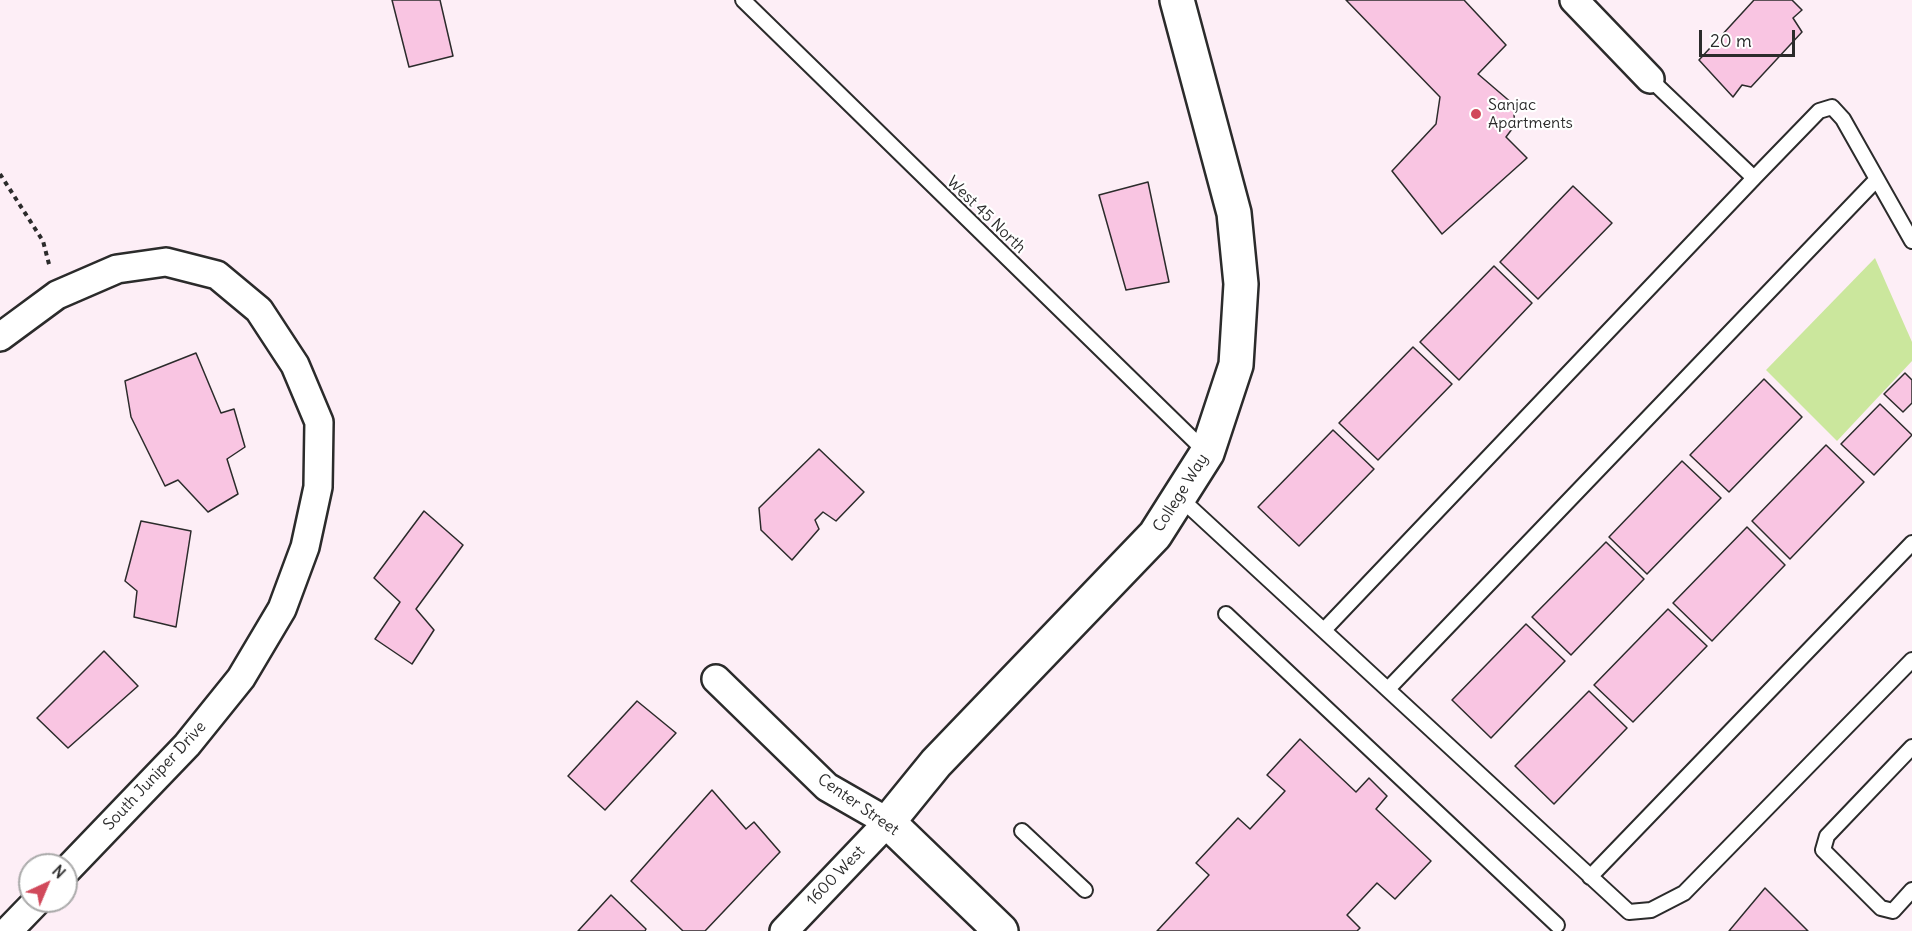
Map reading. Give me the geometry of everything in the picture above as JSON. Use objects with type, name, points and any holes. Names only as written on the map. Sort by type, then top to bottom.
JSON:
[{"type":"main road","name":"College Way","points":[[888,822],[936,762],[1155,535],[1207,453],[1236,364],[1241,284],[1234,213],[1177,0]]},
{"type":"main road","name":"Center Street","points":[[888,822],[1001,931]]},
{"type":"street","points":[[1574,0],[1650,79]]},
{"type":"street","name":"South Juniper Drive","points":[[0,337],[57,295],[117,269],[166,262],[218,275],[259,310],[295,365],[319,422],[318,487],[305,548],[282,609],[241,678],[187,745],[78,859]]},
{"type":"street","name":"Center Street","points":[[716,679],[827,787],[888,822]]},
{"type":"street","name":"1600 West","points":[[784,931],[888,822]]},
{"type":"street","points":[[8,931],[25,913]]},
{"type":"lane","name":"West 45 North","points":[[742,0],[1207,453]]},
{"type":"lane","points":[[1650,79],[1754,178]]},
{"type":"lane","points":[[1324,630],[1819,111],[1832,107],[1844,119],[1912,241]]},
{"type":"lane","points":[[1388,689],[1877,179]]},
{"type":"lane","points":[[1179,497],[1629,912],[1651,910],[1684,893],[1912,660]]},
{"type":"lane","points":[[1590,877],[1912,543]]},
{"type":"lane","points":[[1226,614],[1557,925]]},
{"type":"lane","points":[[1912,747],[1827,836],[1823,850],[1881,908],[1893,911],[1912,890]]},
{"type":"lane","points":[[1022,831],[1085,890]]},
{"type":"path","points":[[0,174],[43,241],[57,295]]},
{"type":"green space","points":[[1875,258],[1912,342],[1912,361],[1837,441],[1766,370]]},
{"type":"building","points":[[392,0],[440,0],[453,56],[409,67]]},
{"type":"building","name":"Sanjac Apartments","points":[[1346,0],[1464,0],[1506,45],[1478,74],[1513,104],[1515,125],[1506,137],[1527,158],[1442,234],[1392,171],[1436,124],[1440,97]]},
{"type":"building","points":[[1754,0],[1792,0],[1802,10],[1793,18],[1802,32],[1751,87],[1742,85],[1733,97],[1699,60]]},
{"type":"building","points":[[1148,182],[1169,282],[1126,290],[1099,195]]},
{"type":"building","points":[[1573,186],[1612,223],[1538,299],[1500,262]]},
{"type":"building","points":[[1494,266],[1532,303],[1459,380],[1420,342]]},
{"type":"building","points":[[1413,347],[1452,384],[1378,460],[1339,423]]},
{"type":"building","points":[[196,353],[221,413],[234,409],[245,447],[227,459],[238,494],[208,512],[178,480],[165,486],[131,417],[125,381]]},
{"type":"building","points":[[1905,373],[1912,380],[1912,403],[1903,412],[1884,394]]},
{"type":"building","points":[[1764,379],[1802,417],[1729,492],[1690,455]]},
{"type":"building","points":[[1880,404],[1912,435],[1874,475],[1841,444]]},
{"type":"building","points":[[1333,430],[1374,469],[1299,546],[1258,507]]},
{"type":"building","points":[[1826,445],[1864,482],[1790,559],[1752,521]]},
{"type":"building","points":[[819,449],[864,492],[836,521],[823,512],[815,520],[819,529],[792,560],[761,530],[759,508]]},
{"type":"building","points":[[1682,461],[1721,498],[1647,574],[1609,537]]},
{"type":"building","points":[[424,511],[463,545],[416,609],[434,630],[412,664],[375,639],[400,602],[374,578]]},
{"type":"building","points":[[141,521],[191,531],[176,627],[134,617],[137,591],[125,581]]},
{"type":"building","points":[[1747,527],[1785,565],[1712,641],[1673,603]]},
{"type":"building","points":[[1606,542],[1644,579],[1571,655],[1532,617]]},
{"type":"building","points":[[1668,609],[1707,646],[1633,722],[1594,685]]},
{"type":"building","points":[[1526,624],[1565,661],[1491,738],[1452,700]]},
{"type":"building","points":[[104,651],[138,686],[68,748],[37,718]]},
{"type":"building","points":[[1589,691],[1627,728],[1554,804],[1515,766]]},
{"type":"building","points":[[637,701],[676,733],[605,810],[568,776]]},
{"type":"building","points":[[1300,739],[1356,792],[1369,778],[1387,796],[1376,809],[1431,861],[1395,899],[1377,883],[1347,915],[1360,928],[1357,931],[1157,931],[1209,875],[1196,863],[1238,818],[1250,829],[1285,791],[1267,775]]},
{"type":"building","points":[[712,790],[746,829],[754,822],[780,852],[705,931],[683,931],[631,881]]},
{"type":"building","points":[[1765,888],[1808,931],[1729,931]]},
{"type":"building","points":[[611,895],[646,929],[645,931],[578,931]]},
{"type":"place","name":"Sanjac Apartments","points":[[1476,114]]}]
